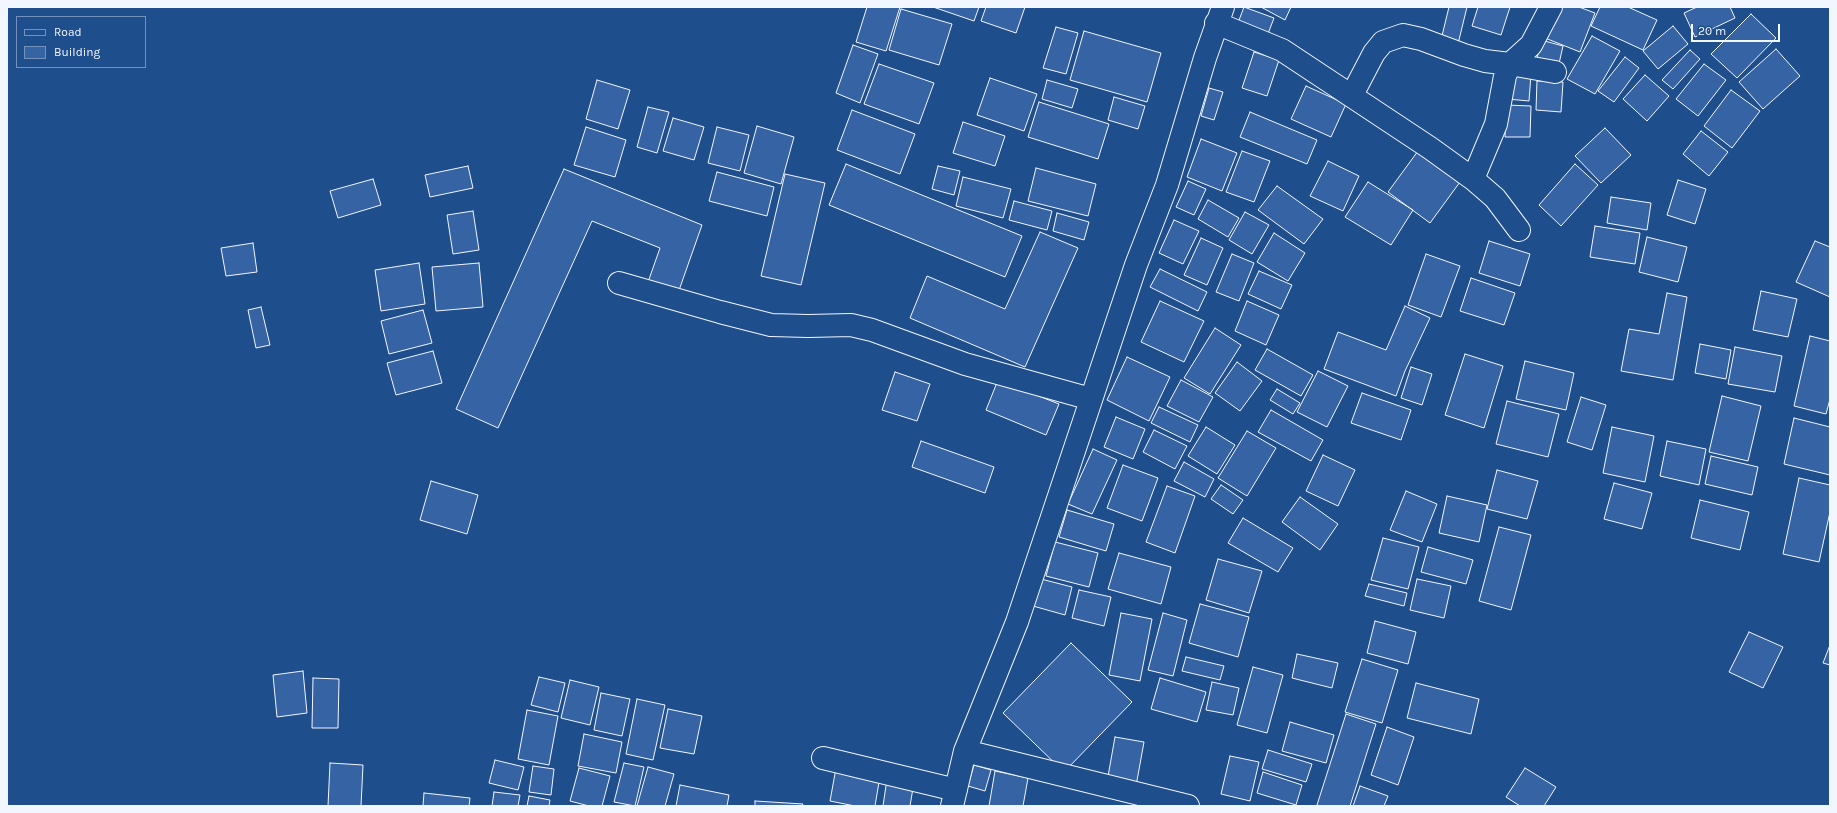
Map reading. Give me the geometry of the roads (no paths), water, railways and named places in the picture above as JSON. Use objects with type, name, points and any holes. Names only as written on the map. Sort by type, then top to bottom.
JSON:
[{"type":"street","points":[[1473,180],[1496,124],[1505,76],[1510,64],[1531,45],[1551,7]]},
{"type":"street","points":[[823,758],[948,792],[1017,622],[1136,266],[1167,185],[1219,15],[1282,50],[1352,95],[1473,180],[1495,198],[1518,230]]},
{"type":"street","points":[[1352,95],[1374,53],[1383,42],[1403,35],[1421,39],[1464,56],[1485,61],[1555,72]]},
{"type":"street","points":[[619,283],[771,325],[851,324],[872,330],[965,364],[1091,399]]},
{"type":"street","points":[[965,751],[1188,806]]}]
